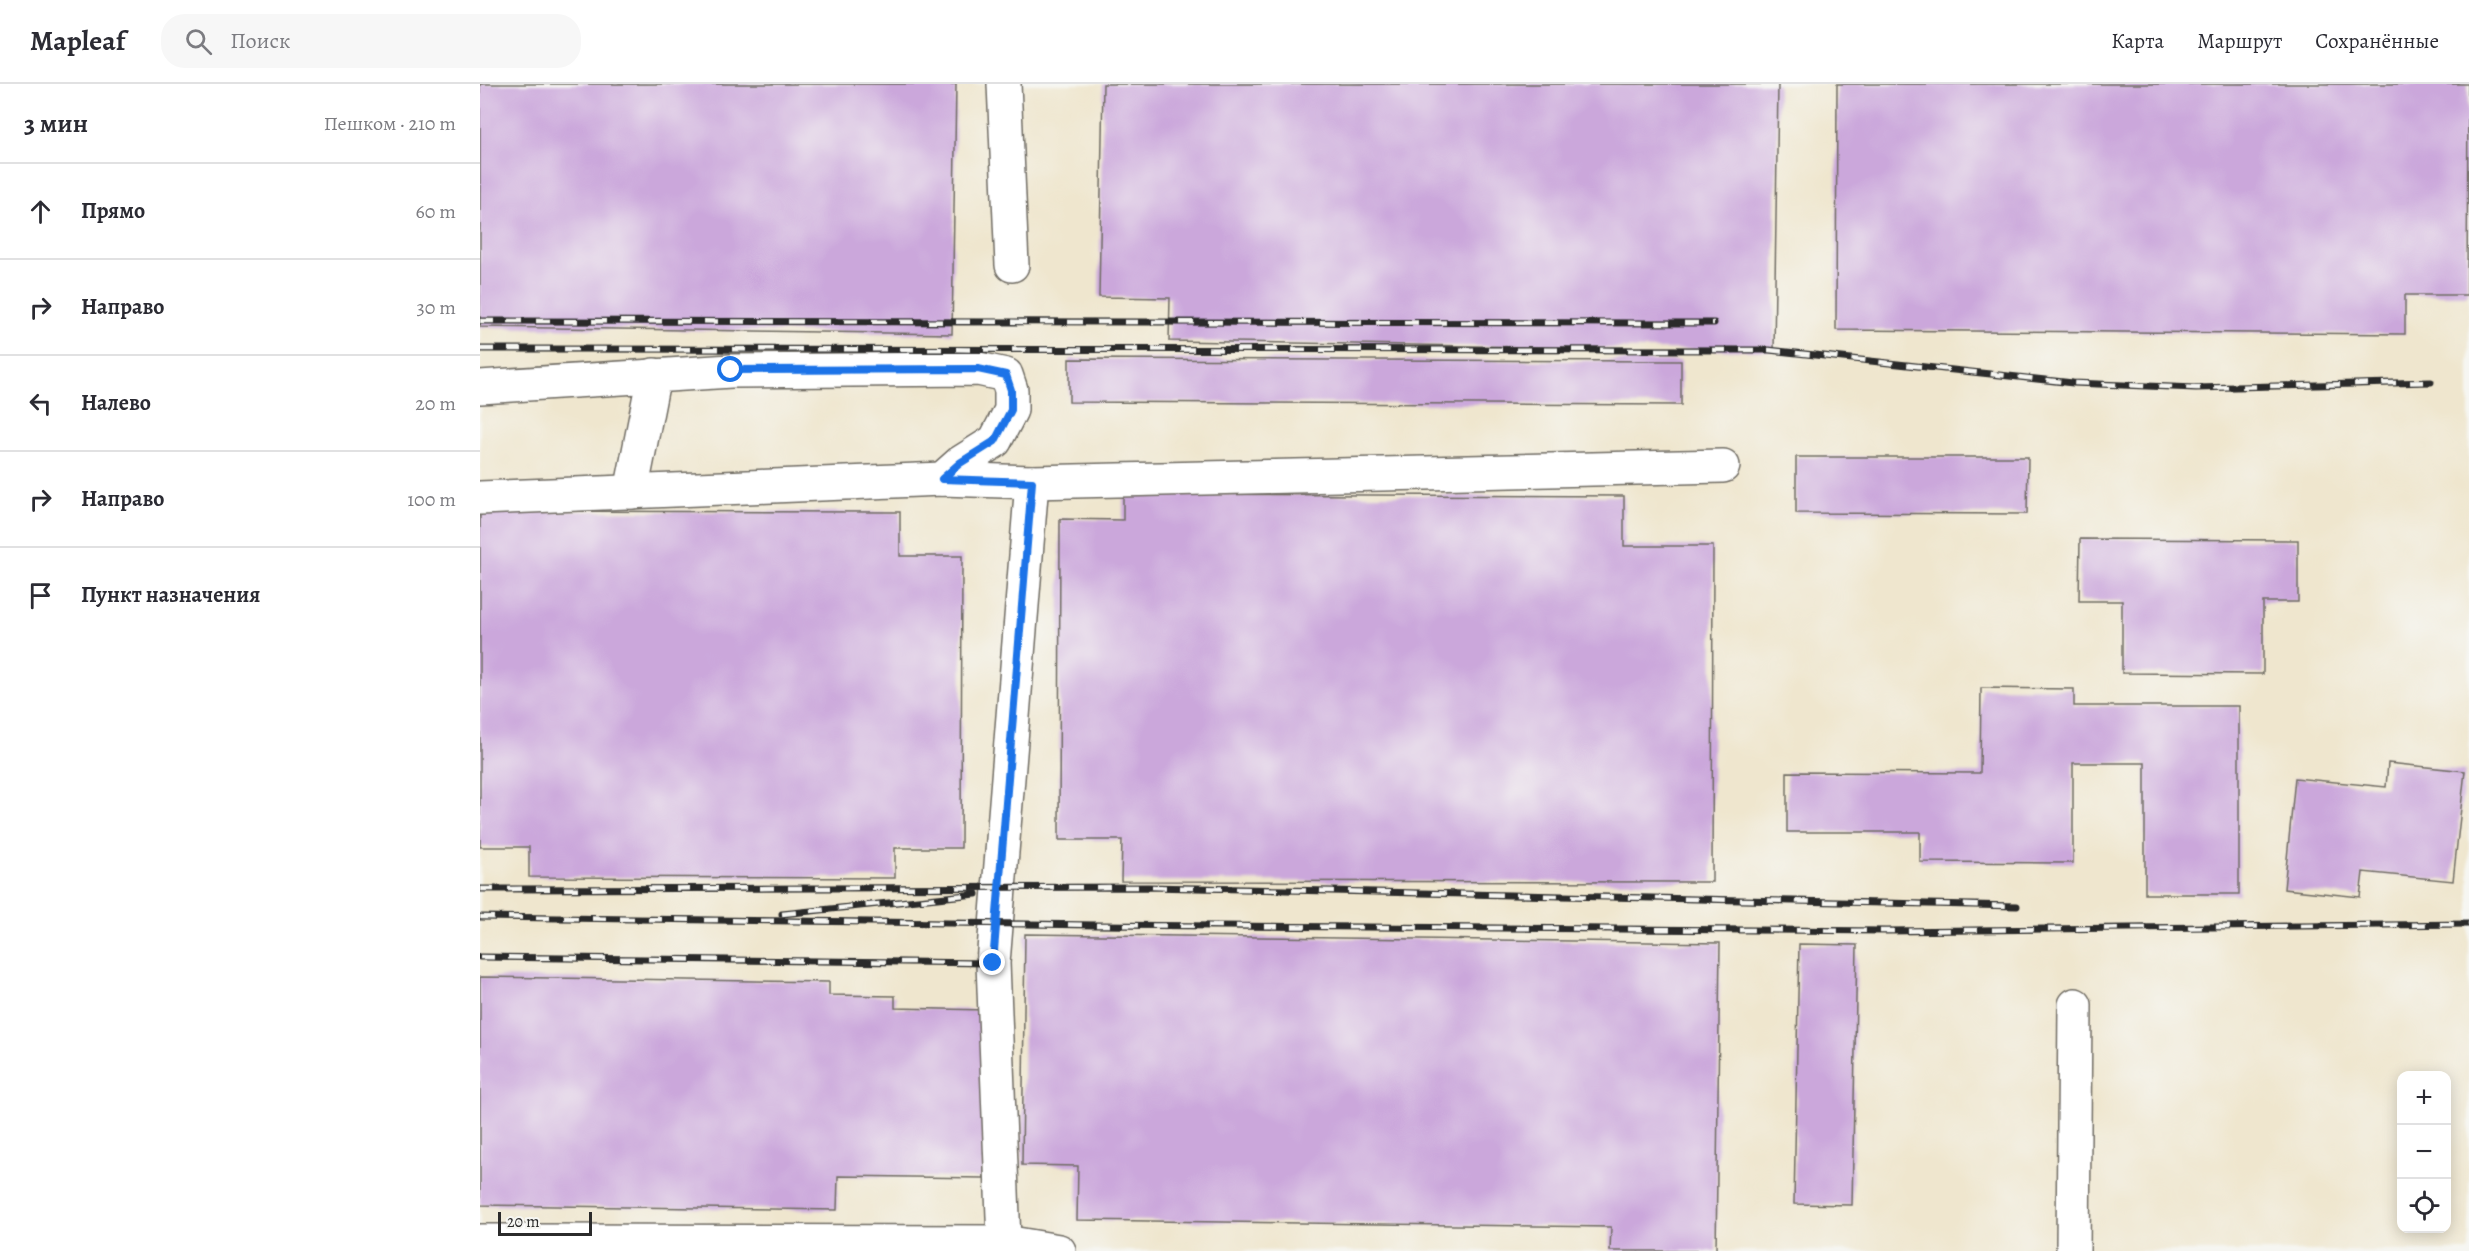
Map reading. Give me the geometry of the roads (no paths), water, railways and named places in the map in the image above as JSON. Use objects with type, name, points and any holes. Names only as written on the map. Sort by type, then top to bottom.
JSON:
[{"type":"street","points":[[1004,84],[1012,266]]},
{"type":"street","points":[[480,387],[731,370],[978,369],[1006,375],[1011,390],[1011,410],[995,441],[960,463],[942,479]]},
{"type":"street","points":[[631,492],[654,375]]},
{"type":"street","points":[[480,498],[942,479],[1032,482],[1723,466]]},
{"type":"street","points":[[1004,1242],[993,963],[1032,482]]},
{"type":"street","points":[[2073,1251],[2075,1005]]},
{"type":"street","points":[[480,1241],[1004,1242],[1059,1251]]},
{"type":"railway","points":[[480,321],[1714,323]]},
{"type":"railway","points":[[480,349],[1769,350],[2073,383],[2196,388],[2431,382]]},
{"type":"railway","points":[[480,889],[1148,887],[2017,906]]},
{"type":"railway","points":[[782,914],[976,894]]},
{"type":"railway","points":[[480,917],[1097,925],[1887,931],[2469,924]]},
{"type":"railway","points":[[480,957],[993,963]]}]
